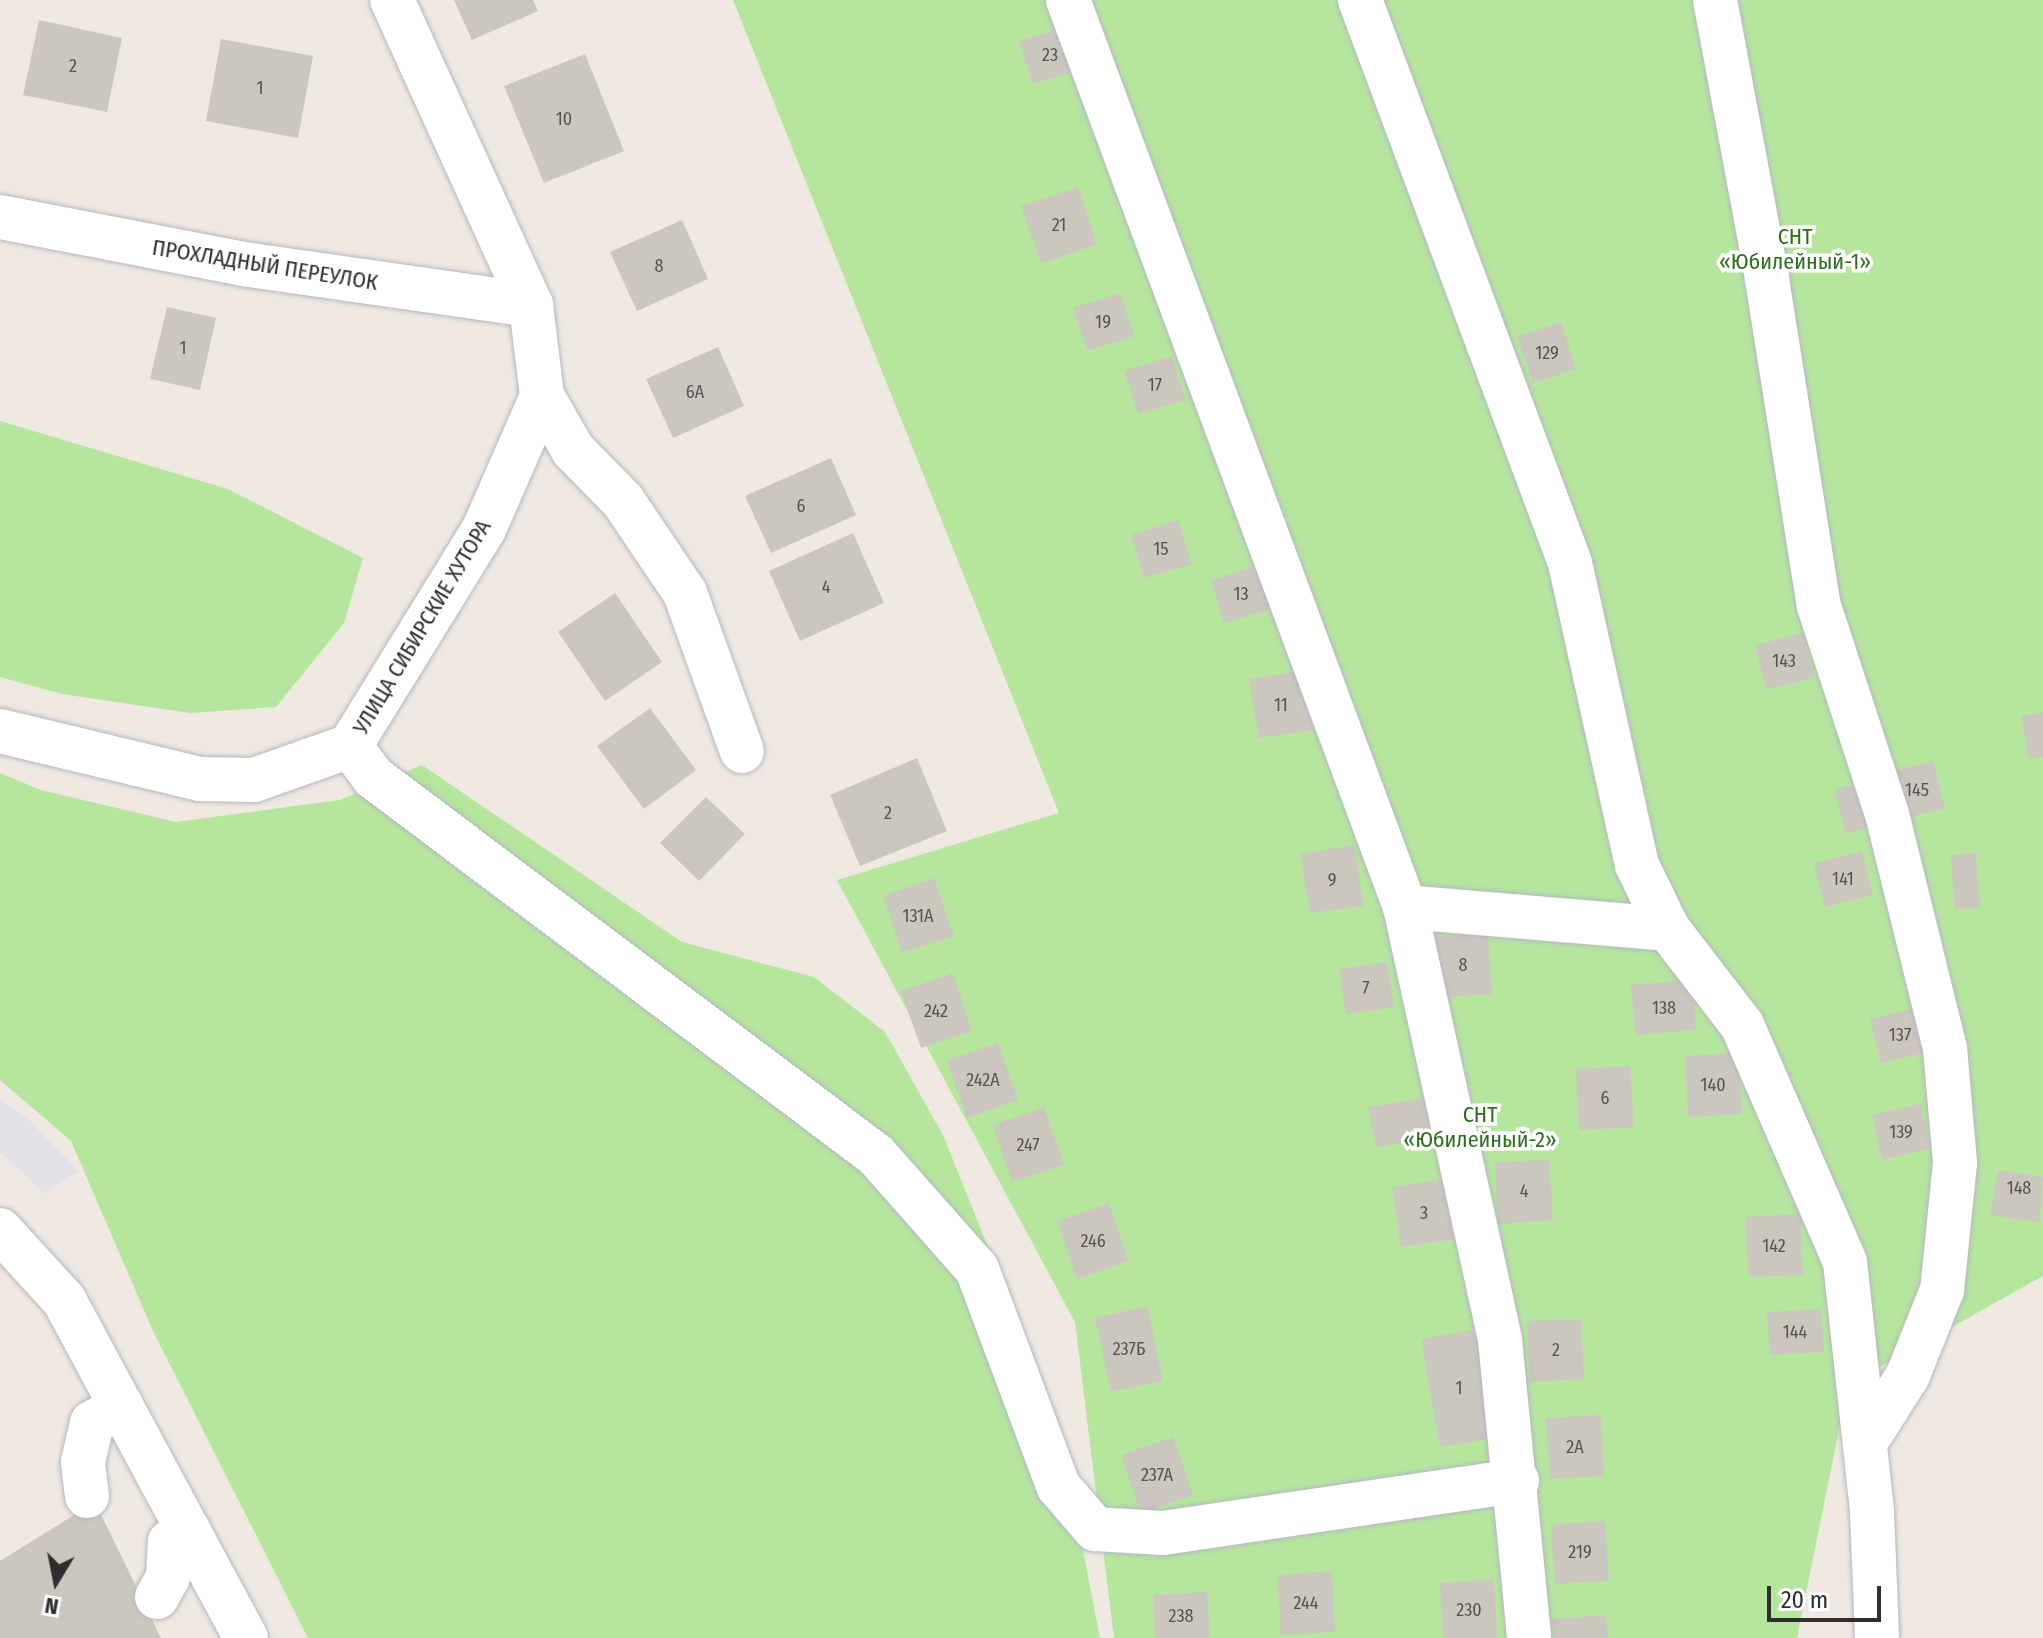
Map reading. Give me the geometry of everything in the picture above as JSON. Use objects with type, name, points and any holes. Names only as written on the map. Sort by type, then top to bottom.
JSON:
[{"type":"street","points":[[392,0],[531,305],[542,396],[573,450],[623,501],[685,593],[742,751]]},
{"type":"street","points":[[1068,0],[1405,907],[1500,1340],[1517,1481],[1529,1638]]},
{"type":"street","points":[[1360,0],[1570,563],[1637,865],[1668,929],[1742,1025],[1845,1262],[1865,1443],[1877,1638]]},
{"type":"street","points":[[1715,0],[1767,279],[1819,606],[1887,814],[1945,1048],[1955,1163],[1942,1290],[1908,1375],[1865,1443]]},
{"type":"street","name":"ПРОХЛАДНЫЙ ПЕРЕУЛОК","points":[[0,217],[243,264],[531,305]]},
{"type":"street","name":"УЛИЦА СИБИРСКИЕ ХУТОРА","points":[[0,731],[200,779],[254,780],[350,746],[484,529],[542,396]]},
{"type":"street","points":[[350,746],[373,777],[876,1155],[977,1269],[1058,1486],[1095,1529],[1163,1533],[1517,1481]]},
{"type":"street","points":[[1405,907],[1668,929]]},
{"type":"street","points":[[0,1230],[64,1300],[246,1638]]},
{"type":"street","points":[[87,1496],[83,1462],[92,1423],[121,1406]]},
{"type":"street","points":[[157,1597],[168,1577],[170,1542],[188,1530]]},
{"type":"shaded area","points":[[0,1099],[29,1120],[78,1171],[45,1194],[0,1152]]},
{"type":"green space","name":"СНТ «Юбилейный-2»","points":[[733,0],[2043,0],[2043,1276],[1848,1385],[1797,1638],[1114,1638],[1075,1322],[837,880],[1059,813]]},
{"type":"green space","points":[[0,421],[228,489],[363,558],[344,623],[276,707],[190,713],[62,694],[0,677]]},
{"type":"green space","points":[[422,765],[682,942],[814,977],[885,1032],[943,1135],[1058,1421],[1100,1638],[308,1638],[153,1331],[71,1141],[0,1080],[0,773],[41,790],[176,822],[340,800]]},
{"type":"building","points":[[454,0],[533,0],[538,11],[472,40]]},
{"type":"building","points":[[39,20],[122,38],[107,112],[23,95]]},
{"type":"building","points":[[1066,26],[1080,69],[1033,84],[1019,41]]},
{"type":"building","points":[[221,39],[313,56],[298,138],[206,121]]},
{"type":"building","points":[[585,54],[624,151],[544,183],[504,86]]},
{"type":"building","points":[[1078,187],[1097,244],[1041,264],[1021,206]]},
{"type":"building","points":[[682,220],[708,279],[637,311],[610,252]]},
{"type":"building","points":[[1120,293],[1134,336],[1087,351],[1073,308]]},
{"type":"building","points":[[167,307],[216,318],[200,390],[150,379]]},
{"type":"building","points":[[1561,322],[1576,369],[1533,383],[1517,336]]},
{"type":"building","points":[[718,347],[744,406],[673,438],[646,379]]},
{"type":"building","points":[[1172,356],[1185,400],[1138,414],[1124,371]]},
{"type":"building","points":[[831,458],[856,515],[771,553],[745,496]]},
{"type":"building","points":[[1178,520],[1192,564],[1144,578],[1131,535]]},
{"type":"building","points":[[853,533],[884,603],[800,641],[769,571]]},
{"type":"building","points":[[1258,565],[1272,609],[1224,623],[1211,580]]},
{"type":"building","points":[[615,593],[662,662],[605,701],[558,632]]},
{"type":"building","points":[[1803,633],[1814,678],[1766,689],[1755,645]]},
{"type":"building","points":[[1304,670],[1313,730],[1259,738],[1249,679]]},
{"type":"building","points":[[650,708],[696,770],[644,809],[597,746]]},
{"type":"building","points":[[2043,712],[2043,757],[2029,759],[2021,716]]},
{"type":"building","points":[[917,758],[947,831],[860,866],[830,795]]},
{"type":"building","points":[[1933,761],[1945,808],[1901,819],[1889,772]]},
{"type":"building","points":[[1864,781],[1877,825],[1846,834],[1834,790]]},
{"type":"building","points":[[706,797],[745,834],[699,881],[660,843]]},
{"type":"building","points":[[1354,845],[1364,906],[1310,913],[1300,854]]},
{"type":"building","points":[[1862,851],[1873,895],[1825,907],[1814,863]]},
{"type":"building","points":[[1976,853],[1980,908],[1955,909],[1951,855]]},
{"type":"building","points":[[934,878],[954,936],[902,953],[883,896]]},
{"type":"building","points":[[1488,933],[1492,994],[1438,997],[1434,937]]},
{"type":"building","points":[[1387,962],[1394,1007],[1346,1014],[1339,969]]},
{"type":"building","points":[[953,973],[972,1031],[921,1048],[901,991]]},
{"type":"building","points":[[1692,980],[1696,1030],[1636,1035],[1631,985]]},
{"type":"building","points":[[1918,1007],[1929,1052],[1881,1063],[1870,1019]]},
{"type":"building","points":[[998,1043],[1018,1100],[967,1118],[947,1060]]},
{"type":"building","points":[[1739,1053],[1742,1114],[1688,1117],[1685,1056]]},
{"type":"building","points":[[1630,1066],[1634,1127],[1579,1130],[1576,1069]]},
{"type":"building","points":[[1424,1098],[1431,1138],[1376,1147],[1368,1107]]},
{"type":"building","points":[[1920,1104],[1931,1148],[1882,1160],[1872,1115]]},
{"type":"building","points":[[1044,1107],[1064,1165],[1012,1182],[993,1125]]},
{"type":"building","points":[[1549,1160],[1553,1220],[1498,1224],[1495,1162]]},
{"type":"building","points":[[1998,1170],[2043,1177],[2039,1222],[1990,1215]]},
{"type":"building","points":[[1446,1179],[1455,1239],[1401,1247],[1392,1187]]},
{"type":"building","points":[[1109,1203],[1129,1261],[1077,1279],[1057,1221]]},
{"type":"building","points":[[1800,1214],[1803,1275],[1749,1277],[1745,1217]]},
{"type":"building","points":[[1147,1306],[1163,1381],[1111,1392],[1095,1318]]},
{"type":"building","points":[[1821,1309],[1824,1352],[1770,1355],[1767,1312]]},
{"type":"building","points":[[1581,1319],[1584,1379],[1530,1382],[1527,1321]]},
{"type":"building","points":[[1477,1329],[1496,1438],[1440,1447],[1421,1339]]},
{"type":"building","points":[[1601,1415],[1604,1476],[1550,1479],[1546,1418]]},
{"type":"building","points":[[1173,1437],[1193,1495],[1141,1513],[1121,1455]]},
{"type":"building","points":[[95,1502],[161,1638],[0,1638],[0,1561]]},
{"type":"building","points":[[1605,1521],[1609,1581],[1555,1584],[1551,1524]]},
{"type":"building","points":[[1332,1571],[1335,1632],[1281,1635],[1277,1575]]},
{"type":"building","points":[[1494,1579],[1497,1638],[1443,1638],[1440,1583]]},
{"type":"building","points":[[1207,1592],[1210,1638],[1155,1638],[1153,1595]]},
{"type":"building","points":[[1606,1615],[1608,1638],[1553,1638],[1552,1619]]},
{"type":"park label","name":"СНТ «Юбилейный-1»","points":[[1795,248]]}]
